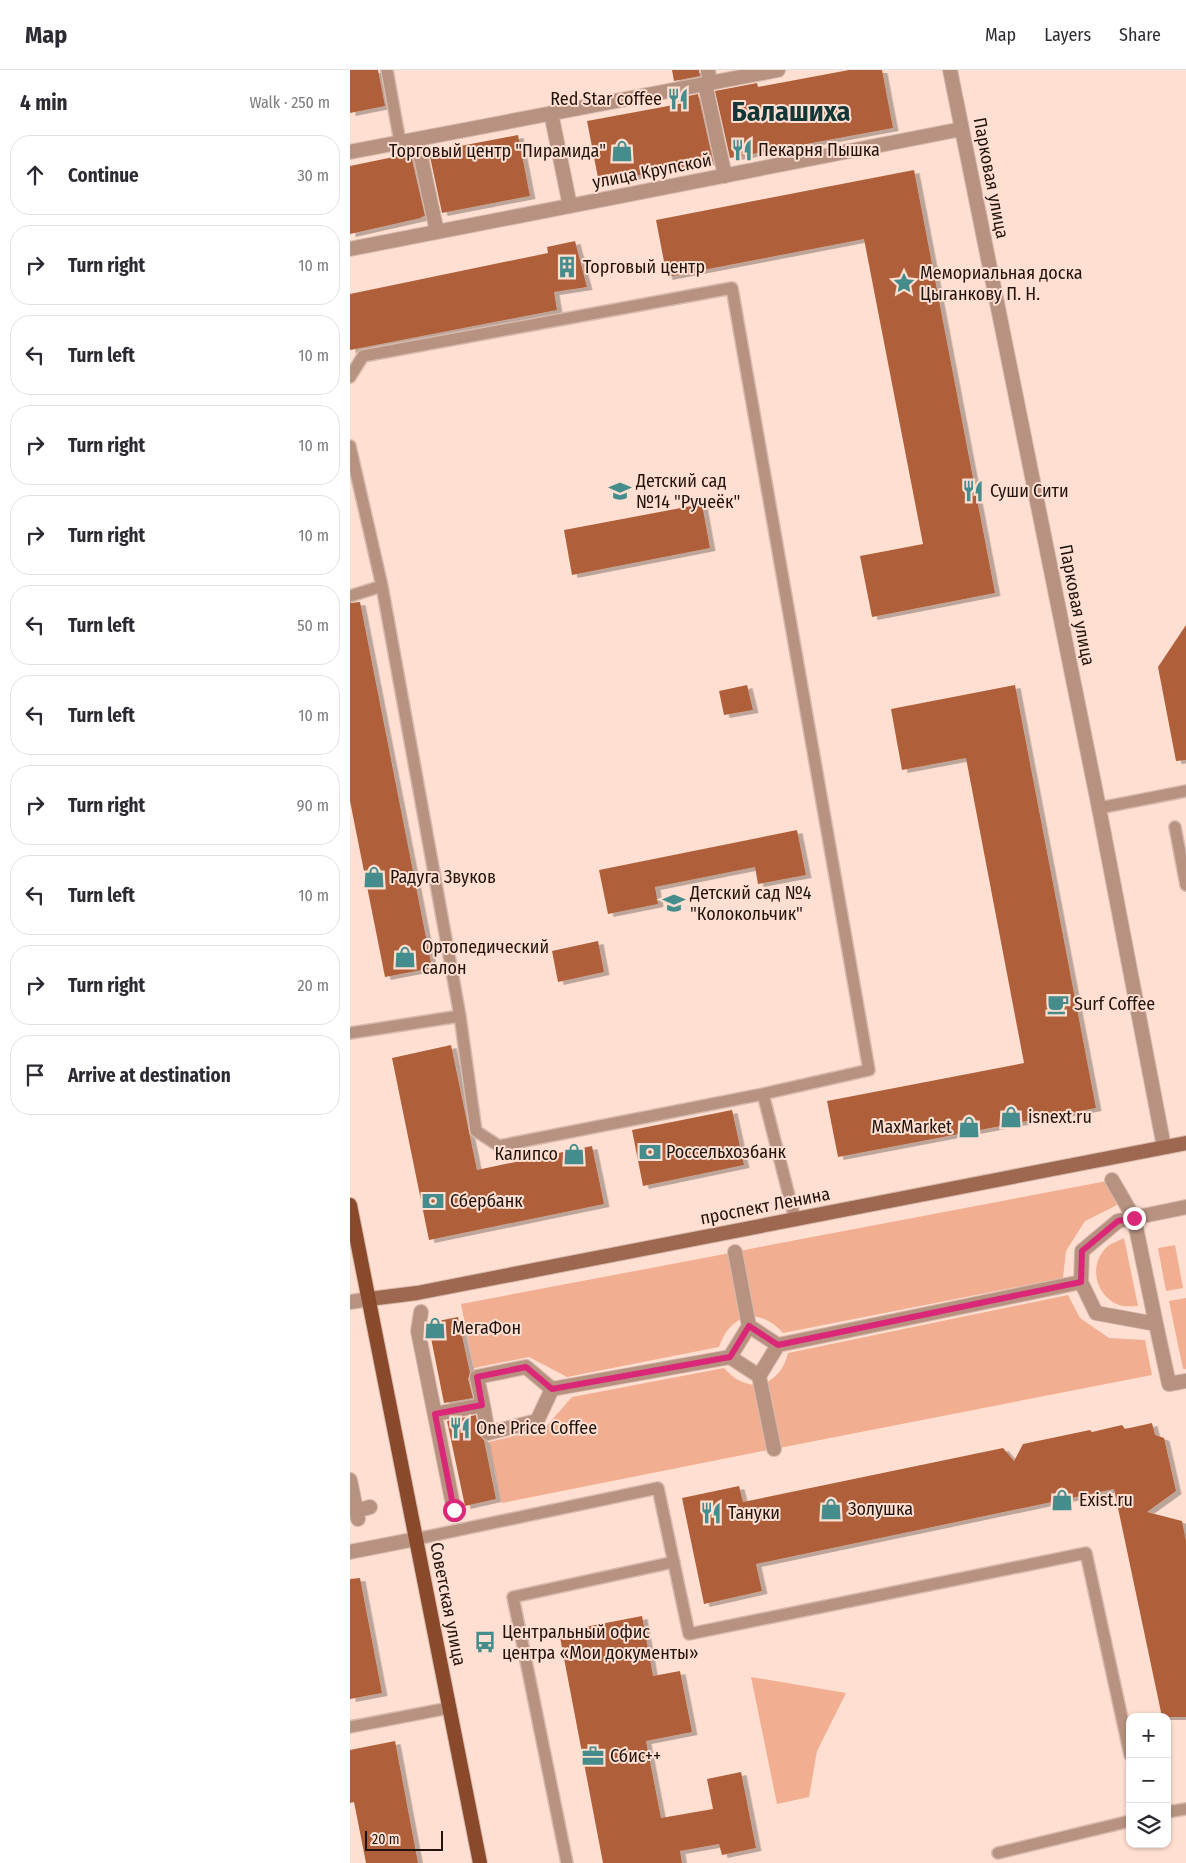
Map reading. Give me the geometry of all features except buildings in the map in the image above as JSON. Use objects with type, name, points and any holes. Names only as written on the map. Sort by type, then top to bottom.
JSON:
[{"type":"main road","name":"проспект Ленина","points":[[369,1300],[417,1293],[1186,1143]]},
{"type":"main road","name":"Советская улица","points":[[350,1205],[480,1863]]},
{"type":"street","points":[[350,152],[551,113],[708,79],[778,70]]},
{"type":"street","name":"Парковая улица","points":[[950,70],[1099,808],[1164,1148]]},
{"type":"street","points":[[708,79],[725,176]]},
{"type":"street","points":[[551,113],[570,206]]},
{"type":"street","name":"улица Крупской","points":[[350,250],[962,129]]},
{"type":"street","points":[[418,139],[437,232]]},
{"type":"street","points":[[1112,1180],[1134,1218],[1169,1384],[1186,1381]]},
{"type":"street","points":[[1156,1324],[1096,1313],[1081,1282],[1082,1251],[1118,1221],[1186,1207]]},
{"type":"street","points":[[730,1357],[749,1326],[734,1252]]},
{"type":"street","points":[[749,1326],[778,1345],[1081,1282]]},
{"type":"street","name":"проспект Ленина","points":[[350,1302],[369,1300]]},
{"type":"street","points":[[421,1312],[418,1331],[454,1510]]},
{"type":"street","points":[[774,1449],[759,1376],[778,1345]]},
{"type":"street","points":[[552,1389],[730,1357],[759,1376]]},
{"type":"street","points":[[526,1367],[552,1389],[537,1421],[488,1432],[477,1377],[526,1367]]},
{"type":"street","points":[[435,1414],[482,1405]]},
{"type":"street","points":[[350,1480],[355,1515],[370,1507]]},
{"type":"street","points":[[350,1552],[416,1539]]},
{"type":"lane","points":[[387,70],[400,142]]},
{"type":"lane","points":[[350,378],[363,356],[732,288],[869,1070],[763,1094],[499,1146],[476,1131],[460,1016],[382,586],[350,446]]},
{"type":"lane","points":[[350,596],[382,586]]},
{"type":"lane","points":[[1099,808],[1186,791]]},
{"type":"lane","points":[[1175,826],[1186,885]]},
{"type":"lane","points":[[350,1032],[460,1016]]},
{"type":"lane","points":[[763,1094],[795,1220]]},
{"type":"lane","points":[[416,1539],[658,1488],[689,1634],[1086,1553],[1126,1737]]},
{"type":"lane","points":[[567,1863],[513,1597],[674,1562]]},
{"type":"lane","points":[[350,1727],[449,1708]]},
{"type":"lane","points":[[1171,1811],[1186,1808]]},
{"type":"lane","points":[[998,1853],[1126,1822]]},
{"type":"shaded area","points":[[1112,1180],[1117,1205],[1085,1221],[1066,1251],[1063,1278],[783,1333],[769,1322],[752,1316],[739,1251]]},
{"type":"shaded area","points":[[1124,1238],[1138,1306],[1121,1306],[1111,1301],[1104,1295],[1097,1279],[1097,1262],[1101,1254],[1109,1246]]},
{"type":"shaded area","points":[[1175,1245],[1183,1288],[1166,1291],[1158,1248]]},
{"type":"shaded area","points":[[730,1253],[742,1318],[727,1330],[719,1347],[567,1377],[529,1357],[474,1368],[461,1304]]},
{"type":"shaded area","points":[[1068,1295],[1080,1318],[1109,1338],[1145,1340],[1152,1375],[779,1448],[766,1383],[780,1371],[788,1353]]},
{"type":"shaded area","points":[[1186,1298],[1186,1369],[1183,1369],[1169,1301]]},
{"type":"shaded area","points":[[724,1368],[738,1380],[755,1385],[768,1450],[502,1503],[489,1442],[544,1429],[572,1397]]},
{"type":"shaded area","points":[[751,1677],[846,1693],[817,1751],[809,1797],[777,1804]]},
{"type":"place","name":"Red Star coffee","points":[[678,99]]},
{"type":"place","name":"Пекарня Пышка","points":[[742,150]]},
{"type":"place","name":"Торговый центр \"Пирамида\"","points":[[622,151]]},
{"type":"place","name":"Торговый центр","points":[[567,267]]},
{"type":"place","name":"Мемориальная доска Цыганкову П. Н.","points":[[904,283]]},
{"type":"place","name":"Детский сад №14 \"Ручеёк\"","points":[[620,491]]},
{"type":"place","name":"Суши Сити","points":[[973,491]]},
{"type":"place","name":"Радуга Звуков","points":[[374,877]]},
{"type":"place","name":"Детский сад №4 \"Колокольчик\"","points":[[674,903]]},
{"type":"place","name":"Ортопедический салон","points":[[405,957]]},
{"type":"place","name":"Surf Coffee","points":[[1058,1004]]},
{"type":"place","name":"isnext.ru","points":[[1011,1117]]},
{"type":"place","name":"MaxMarket","points":[[969,1127]]},
{"type":"place","name":"Россельхозбанк","points":[[650,1152]]},
{"type":"place","name":"Калипсо","points":[[574,1154]]},
{"type":"place","name":"Сбербанк","points":[[433,1201]]},
{"type":"place","name":"МегаФон","points":[[435,1328]]},
{"type":"place","name":"One Price Coffee","points":[[460,1428]]},
{"type":"place","name":"Exist.ru","points":[[1062,1500]]},
{"type":"place","name":"Золушка","points":[[831,1509]]},
{"type":"place","name":"Тануки","points":[[711,1513]]},
{"type":"place","name":"Центральный офис центра «Мои документы»","points":[[485,1642]]},
{"type":"place","name":"Сбис++","points":[[593,1756]]},
{"type":"district","name":"Балашиха","points":[[791,111]]},
{"type":"route","points":[[454,1510],[435,1414],[482,1405],[477,1377],[526,1367],[552,1389],[730,1357],[749,1326],[778,1345],[1081,1282],[1082,1251],[1118,1221],[1134,1218]]}]
